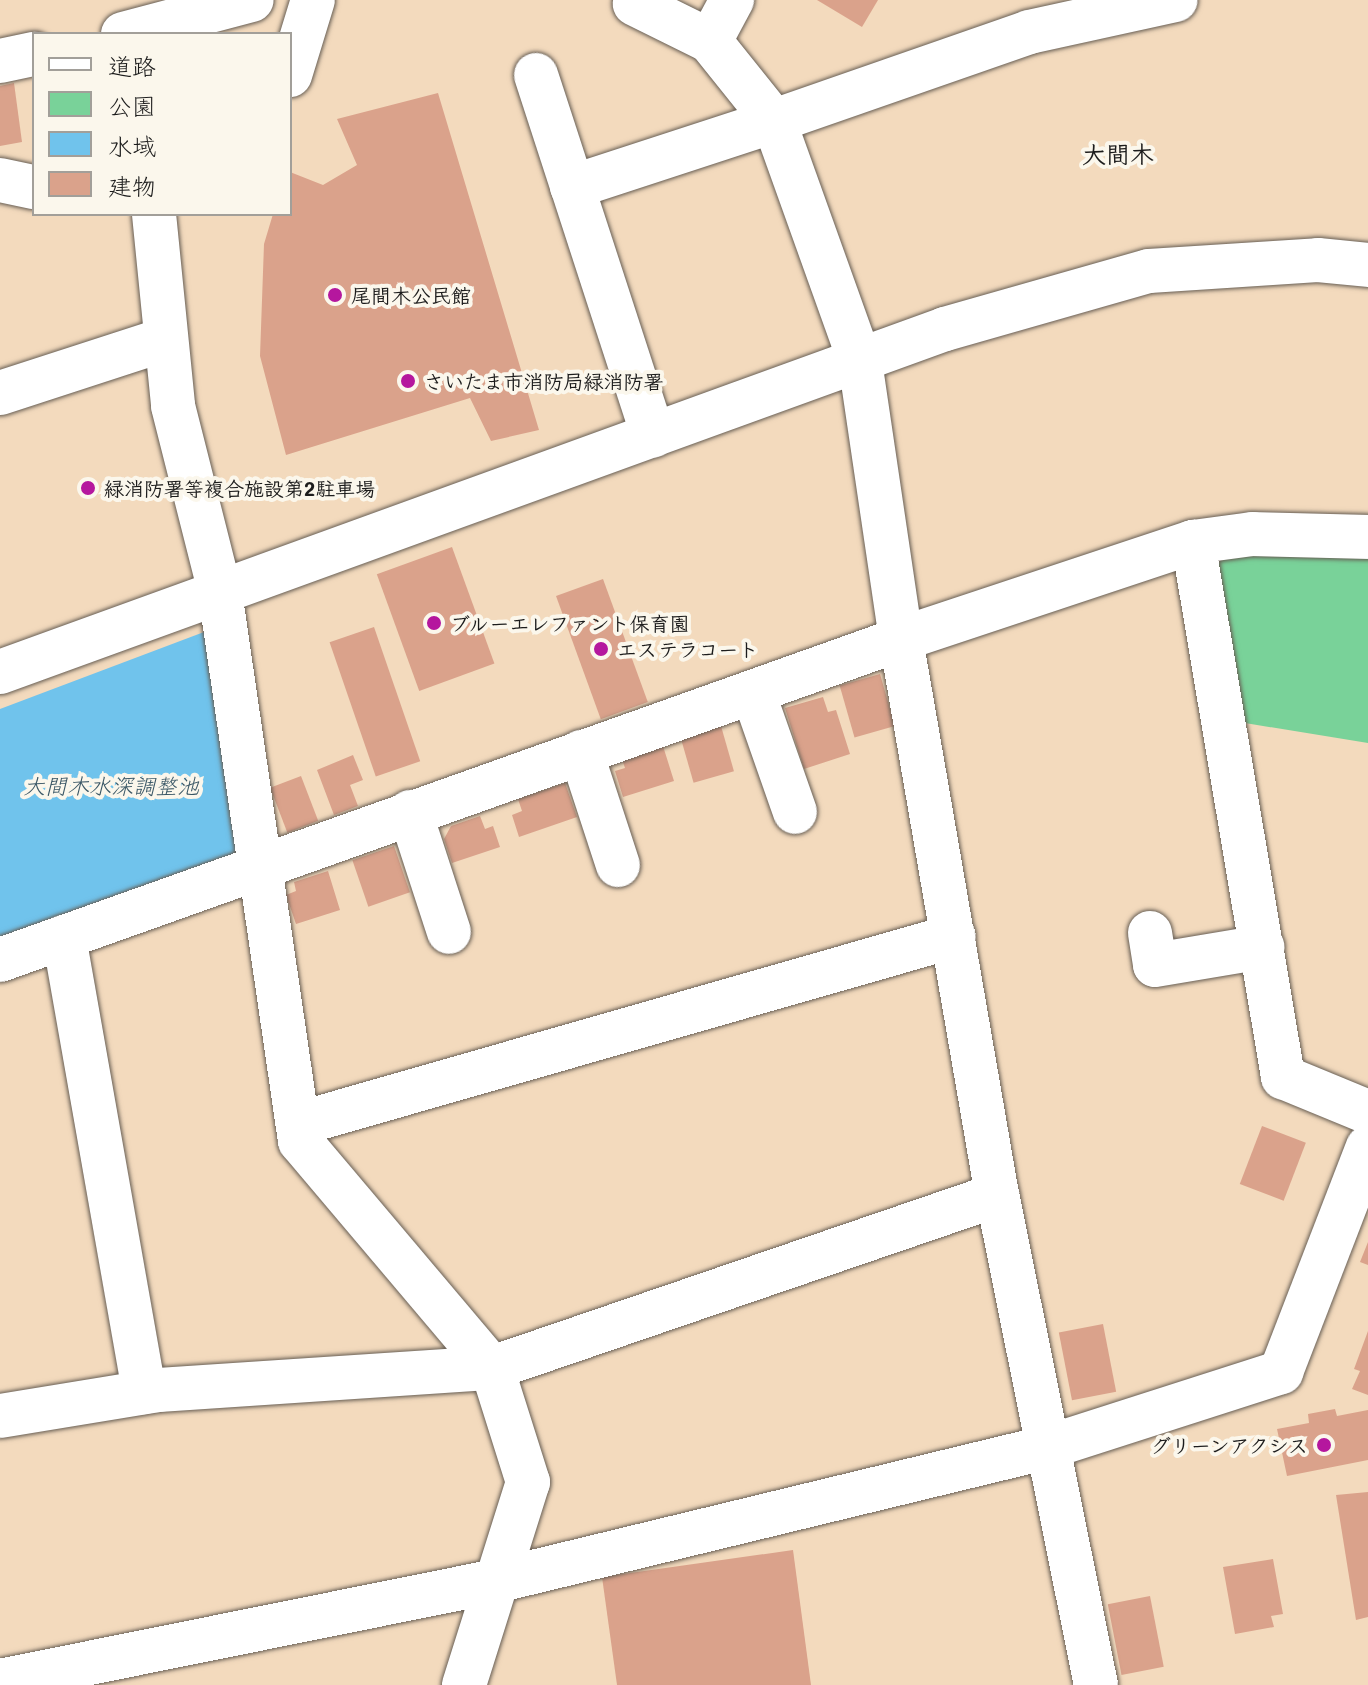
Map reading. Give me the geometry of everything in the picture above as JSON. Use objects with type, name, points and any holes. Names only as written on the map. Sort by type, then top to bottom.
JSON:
[{"type":"street","points":[[131,32],[252,0]]},
{"type":"street","points":[[292,68],[313,0]]},
{"type":"street","points":[[710,41],[732,0]]},
{"type":"street","points":[[572,187],[774,121],[1023,16],[1176,0]]},
{"type":"street","points":[[633,1],[710,41],[774,121],[860,361],[901,639],[997,1195],[1096,1685]]},
{"type":"street","points":[[0,61],[32,54]]},
{"type":"street","points":[[536,75],[653,435]]},
{"type":"street","points":[[0,180],[32,187]]},
{"type":"street","points":[[154,216],[163,340],[180,440],[220,592],[300,1141],[492,1368],[528,1482],[464,1685]]},
{"type":"street","points":[[0,672],[945,329],[1149,271],[1318,260],[1368,265]]},
{"type":"street","points":[[0,393],[163,340]]},
{"type":"street","points":[[0,960],[901,639],[1193,542],[1252,534],[1368,537]]},
{"type":"street","points":[[1193,542],[1283,1077],[1368,1112]]},
{"type":"street","points":[[753,692],[795,812]]},
{"type":"street","points":[[581,752],[618,865]]},
{"type":"street","points":[[410,812],[449,932]]},
{"type":"street","points":[[1150,933],[1155,965],[1262,947]]},
{"type":"street","points":[[298,1124],[954,936]]},
{"type":"street","points":[[64,937],[144,1392]]},
{"type":"street","points":[[0,1681],[496,1581],[1048,1447],[1281,1372],[1368,1147]]},
{"type":"street","points":[[0,1416],[144,1392],[492,1368],[997,1195]]},
{"type":"green space","points":[[1224,555],[1368,558],[1368,743],[1245,723],[1215,569]]},
{"type":"water","name":"大間木水深調整池","points":[[204,632],[243,857],[0,941],[0,709]]},
{"type":"building","points":[[817,0],[878,0],[862,27]]},
{"type":"building","points":[[14,83],[22,142],[0,146],[0,86]]},
{"type":"building","points":[[438,93],[539,430],[491,441],[470,398],[286,455],[260,356],[264,244],[272,216],[292,216],[292,173],[323,185],[357,165],[337,119]]},
{"type":"building","points":[[452,547],[494,664],[419,691],[377,574]]},
{"type":"building","name":"エステラコート","points":[[603,579],[648,702],[601,719],[556,596]]},
{"type":"building","points":[[374,627],[420,761],[376,777],[330,642]]},
{"type":"building","points":[[880,674],[895,726],[855,737],[840,686]]},
{"type":"building","points":[[823,697],[828,712],[836,710],[850,754],[804,769],[785,708]]},
{"type":"building","points":[[721,726],[734,771],[694,783],[681,738]]},
{"type":"building","points":[[663,746],[674,781],[623,797],[615,771],[625,768],[622,759]]},
{"type":"building","points":[[353,755],[363,780],[350,785],[358,806],[334,815],[317,770]]},
{"type":"building","points":[[301,776],[318,821],[287,833],[270,788]]},
{"type":"building","points":[[565,783],[577,817],[519,837],[512,815],[522,811],[518,799]]},
{"type":"building","points":[[480,816],[485,829],[493,826],[500,847],[452,863],[444,839],[451,826]]},
{"type":"building","points":[[394,846],[410,892],[368,907],[352,860]]},
{"type":"building","points":[[328,871],[340,910],[296,924],[286,895],[296,891],[294,882]]},
{"type":"building","points":[[1262,1126],[1306,1143],[1284,1201],[1240,1184]]},
{"type":"building","points":[[1368,1242],[1368,1265],[1360,1262]]},
{"type":"building","points":[[1103,1324],[1116,1392],[1072,1400],[1059,1333]]},
{"type":"building","points":[[1368,1331],[1368,1395],[1352,1389],[1360,1371],[1354,1369]]},
{"type":"building","name":"グリーンアクシス","points":[[1335,1409],[1337,1416],[1368,1410],[1368,1460],[1287,1476],[1277,1429],[1309,1423],[1308,1414]]},
{"type":"building","points":[[1368,1492],[1368,1617],[1356,1620],[1336,1495]]},
{"type":"building","points":[[793,1550],[811,1685],[617,1685],[602,1577]]},
{"type":"building","points":[[1273,1559],[1283,1614],[1271,1616],[1274,1627],[1235,1634],[1223,1567]]},
{"type":"building","points":[[1150,1596],[1164,1667],[1122,1675],[1108,1604]]},
{"type":"place","name":"尾間木公民館","points":[[335,295]]},
{"type":"place","name":"さいたま市消防局緑消防署","points":[[408,381]]},
{"type":"place","name":"緑消防署等複合施設第2駐車場","points":[[88,488]]},
{"type":"place","name":"ブルーエレファント保育園","points":[[434,623]]},
{"type":"place","name":"エステラコート","points":[[601,649]]},
{"type":"place","name":"グリーンアクシス","points":[[1324,1445]]},
{"type":"district","name":"大間木","points":[[1118,154]]}]
